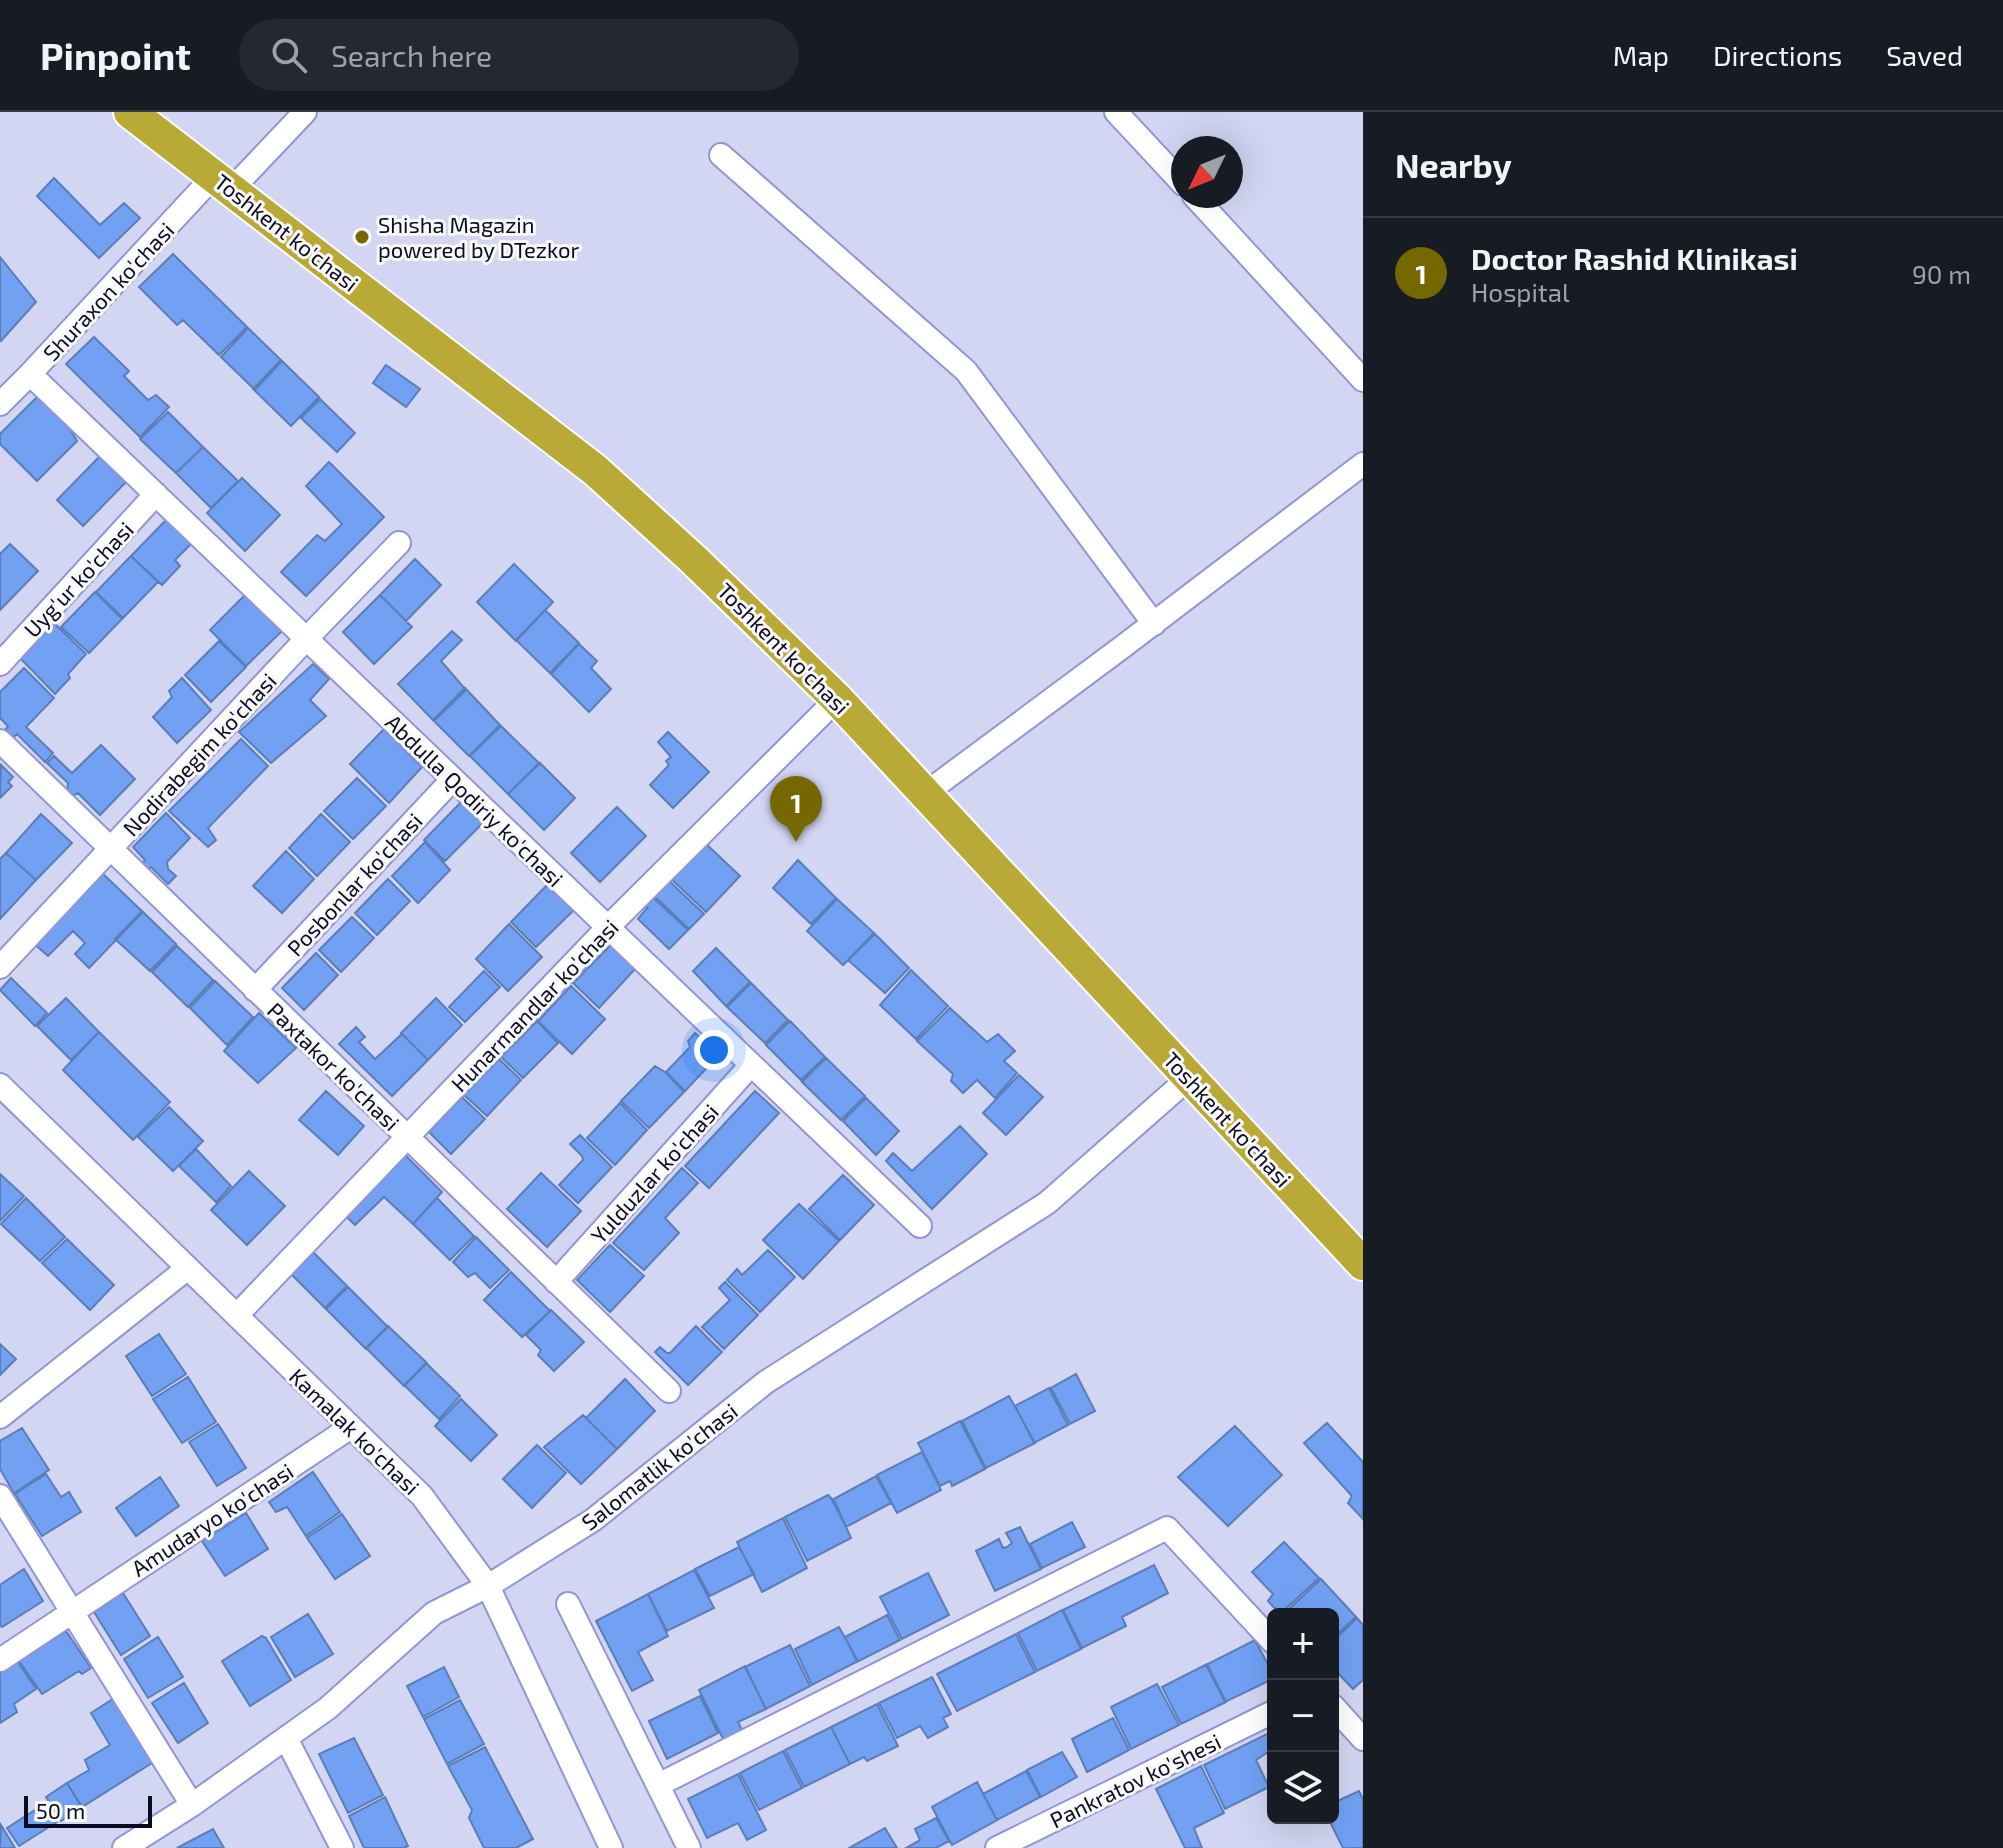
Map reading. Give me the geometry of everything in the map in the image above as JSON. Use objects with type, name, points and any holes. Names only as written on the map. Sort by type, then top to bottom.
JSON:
[{"type":"highway","name":"Toshkent ko'chasi","points":[[130,112],[595,470],[694,560],[837,699],[1363,1264]]},
{"type":"street","name":"Shuraxon ko'chasi","points":[[0,404],[223,182],[305,112]]},
{"type":"street","points":[[1116,112],[1171,171]]},
{"type":"street","points":[[721,155],[966,371],[1154,624]]},
{"type":"street","points":[[1205,208],[1363,380]]},
{"type":"street","name":"Abdulla Qodiriy ko'chasi","points":[[30,374],[920,1226]]},
{"type":"street","points":[[926,793],[1363,464]]},
{"type":"street","name":"Uyg'ur ko'chasi","points":[[0,664],[156,494]]},
{"type":"street","name":"Nodirabegim ko'chasi","points":[[0,967],[399,543]]},
{"type":"street","name":"Hunarmandlar ko'chasi","points":[[237,1315],[608,927],[837,699]]},
{"type":"street","name":"Paxtakor ko'chasi","points":[[0,741],[669,1391]]},
{"type":"street","name":"Posbonlar ko'chasi","points":[[255,990],[453,779]]},
{"type":"street","name":"Yulduzlar ko'chasi","points":[[556,1282],[751,1065]]},
{"type":"street","name":"Salomatlik ko'chasi","points":[[124,1848],[192,1805],[328,1708],[434,1613],[488,1586],[593,1520],[766,1382],[1047,1203],[1190,1077]]},
{"type":"street","name":"Kamalak ko'chasi","points":[[0,1085],[422,1496],[488,1586],[611,1848]]},
{"type":"street","points":[[1,1414],[188,1268]]},
{"type":"street","name":"Amudaryo ko'chasi","points":[[0,1660],[351,1427]]},
{"type":"street","points":[[0,1496],[192,1805]]},
{"type":"street","points":[[658,1785],[1167,1528],[1267,1636]]},
{"type":"street","points":[[568,1604],[689,1848]]},
{"type":"street","points":[[1339,1713],[1363,1739]]},
{"type":"street","name":"Pankratov ko'shesi","points":[[997,1848],[1267,1715]]},
{"type":"street","points":[[286,1738],[342,1848]]},
{"type":"building","points":[[54,178],[100,225],[124,203],[140,218],[99,258],[37,196]]},
{"type":"building","points":[[173,254],[247,327],[219,355],[183,320],[177,325],[139,287]]},
{"type":"building","points":[[0,257],[36,302],[1,341],[0,340]]},
{"type":"building","points":[[248,328],[282,361],[255,390],[221,357]]},
{"type":"building","points":[[94,337],[129,371],[124,376],[148,400],[156,395],[169,407],[140,437],[66,364]]},
{"type":"building","points":[[281,360],[319,397],[291,426],[253,389]]},
{"type":"building","points":[[386,365],[420,389],[406,407],[373,383]]},
{"type":"building","points":[[38,396],[66,422],[77,441],[37,481],[0,444],[0,434]]},
{"type":"building","points":[[320,399],[355,433],[337,452],[301,418]]},
{"type":"building","points":[[168,412],[203,447],[176,473],[140,439]]},
{"type":"building","points":[[203,447],[238,481],[211,508],[176,473]]},
{"type":"building","points":[[101,455],[128,480],[83,526],[57,500]]},
{"type":"building","points":[[329,462],[384,517],[306,596],[281,572],[317,535],[325,541],[342,524],[306,486]]},
{"type":"building","points":[[242,478],[280,515],[245,551],[207,513]]},
{"type":"building","points":[[168,518],[193,542],[175,560],[180,566],[162,585],[131,556]]},
{"type":"building","points":[[10,544],[38,571],[0,610],[0,554]]},
{"type":"building","points":[[131,556],[158,582],[123,618],[96,592]]},
{"type":"building","points":[[415,559],[441,585],[406,621],[380,595]]},
{"type":"building","points":[[514,564],[553,602],[516,641],[477,602]]},
{"type":"building","points":[[95,592],[122,619],[89,653],[61,627]]},
{"type":"building","points":[[245,595],[282,631],[246,666],[210,630]]},
{"type":"building","points":[[380,595],[412,627],[374,664],[343,632]]},
{"type":"building","points":[[545,610],[579,643],[550,673],[516,640]]},
{"type":"building","points":[[54,623],[86,654],[55,694],[20,658]]},
{"type":"building","points":[[452,631],[462,640],[441,661],[466,690],[434,721],[398,684]]},
{"type":"building","points":[[219,641],[246,667],[211,702],[185,675]]},
{"type":"building","points":[[579,644],[597,661],[591,668],[611,689],[589,712],[551,674]]},
{"type":"building","points":[[313,664],[329,679],[310,700],[326,716],[271,763],[239,732]]},
{"type":"building","points":[[24,668],[54,698],[26,727],[53,753],[45,762],[17,734],[9,741],[3,733],[8,726],[0,718],[0,692]]},
{"type":"building","points":[[182,678],[211,710],[177,743],[153,717],[172,697],[169,691]]},
{"type":"building","points":[[465,688],[500,725],[469,756],[433,720]]},
{"type":"building","points":[[501,726],[539,763],[508,794],[470,756]]},
{"type":"building","points":[[384,729],[422,767],[389,803],[350,764]]},
{"type":"building","points":[[668,732],[709,772],[673,808],[650,785],[669,765],[666,761],[671,757],[658,742]]},
{"type":"building","points":[[241,739],[268,766],[208,828],[216,840],[208,847],[169,811]]},
{"type":"building","points":[[101,745],[135,779],[100,815],[78,793],[71,797],[67,792],[68,783],[47,763],[54,756],[72,773]]},
{"type":"building","points":[[540,763],[575,798],[544,830],[508,794]]},
{"type":"building","points":[[1,765],[13,777],[8,782],[12,786],[0,798]]},
{"type":"building","points":[[357,778],[386,806],[353,839],[324,811]]},
{"type":"building","points":[[465,798],[486,820],[445,861],[424,840]]},
{"type":"building","points":[[617,807],[646,836],[600,882],[571,853]]},
{"type":"building","points":[[166,813],[190,838],[167,862],[168,869],[176,876],[168,884],[151,867],[142,874],[138,869],[145,860],[133,847]]},
{"type":"building","points":[[41,814],[72,843],[36,880],[6,853]]},
{"type":"building","points":[[321,814],[350,842],[317,876],[289,848]]},
{"type":"building","points":[[701,839],[740,876],[706,912],[667,875]]},
{"type":"building","points":[[425,842],[450,870],[418,903],[392,876]]},
{"type":"building","points":[[286,851],[314,879],[282,913],[253,886]]},
{"type":"building","points":[[6,853],[36,880],[0,919],[0,859]]},
{"type":"building","points":[[798,860],[836,898],[811,924],[773,888]]},
{"type":"building","points":[[101,872],[143,912],[89,968],[75,954],[85,943],[73,931],[48,956],[33,943]]},
{"type":"building","points":[[665,877],[704,914],[689,929],[650,892]]},
{"type":"building","points":[[388,879],[410,901],[377,935],[355,913]]},
{"type":"building","points":[[547,885],[574,910],[536,947],[511,922]]},
{"type":"building","points":[[649,894],[688,930],[669,949],[638,919],[648,907],[642,901]]},
{"type":"building","points":[[837,899],[875,934],[843,965],[807,931]]},
{"type":"building","points":[[142,911],[176,944],[150,971],[115,939]]},
{"type":"building","points":[[352,917],[374,938],[341,972],[319,950]]},
{"type":"building","points":[[509,924],[542,957],[508,991],[476,959]]},
{"type":"building","points":[[874,933],[909,968],[885,993],[848,960]]},
{"type":"building","points":[[612,944],[636,968],[599,1008],[573,983]]},
{"type":"building","points":[[177,946],[213,980],[188,1007],[152,972]]},
{"type":"building","points":[[716,948],[750,982],[726,1006],[693,971]]},
{"type":"building","points":[[316,953],[338,975],[304,1010],[282,988]]},
{"type":"building","points":[[911,970],[948,1006],[916,1039],[880,1005]]},
{"type":"building","points":[[484,971],[500,987],[465,1022],[449,1007]]},
{"type":"building","points":[[11,978],[47,1013],[35,1026],[0,990]]},
{"type":"building","points":[[215,981],[253,1017],[227,1045],[190,1008]]},
{"type":"building","points":[[751,983],[788,1020],[765,1043],[727,1007]]},
{"type":"building","points":[[571,986],[605,1019],[572,1054],[538,1021]]},
{"type":"building","points":[[66,998],[99,1032],[71,1060],[37,1026]]},
{"type":"building","points":[[436,998],[462,1025],[428,1060],[401,1033]]},
{"type":"building","points":[[950,1008],[987,1042],[998,1034],[1015,1051],[1004,1061],[1017,1073],[995,1098],[977,1080],[963,1093],[951,1081],[953,1074],[917,1041]]},
{"type":"building","points":[[259,1013],[296,1048],[258,1083],[224,1051]]},
{"type":"building","points":[[537,1021],[558,1043],[523,1078],[501,1057]]},
{"type":"building","points":[[790,1021],[825,1057],[801,1080],[766,1045]]},
{"type":"building","points":[[356,1027],[365,1037],[359,1042],[375,1059],[402,1034],[428,1060],[392,1096],[339,1044]]},
{"type":"building","points":[[99,1032],[170,1102],[133,1140],[63,1070]]},
{"type":"building","points":[[695,1033],[719,1055],[685,1091],[666,1072],[690,1047],[688,1041]]},
{"type":"building","points":[[826,1058],[865,1096],[841,1120],[802,1082]]},
{"type":"building","points":[[499,1059],[521,1080],[487,1116],[464,1095]]},
{"type":"building","points":[[655,1066],[684,1092],[649,1128],[621,1101]]},
{"type":"building","points":[[1019,1075],[1043,1097],[1006,1135],[983,1113]]},
{"type":"building","points":[[326,1091],[364,1126],[338,1155],[299,1120]]},
{"type":"building","points":[[755,1091],[779,1113],[709,1188],[685,1166]]},
{"type":"building","points":[[462,1097],[485,1119],[451,1154],[429,1132]]},
{"type":"building","points":[[866,1098],[899,1131],[876,1155],[843,1121]]},
{"type":"building","points":[[620,1103],[647,1130],[615,1165],[587,1138]]},
{"type":"building","points":[[169,1107],[203,1141],[173,1171],[138,1137]]},
{"type":"building","points":[[960,1126],[987,1154],[932,1209],[886,1161],[893,1153],[912,1171]]},
{"type":"building","points":[[580,1135],[612,1167],[578,1203],[559,1185],[583,1160],[570,1144]]},
{"type":"building","points":[[196,1149],[231,1186],[216,1202],[179,1166]]},
{"type":"building","points":[[400,1150],[442,1192],[413,1224],[384,1197],[355,1225],[341,1211]]},
{"type":"building","points":[[682,1168],[698,1183],[665,1218],[679,1233],[644,1270],[613,1243]]},
{"type":"building","points":[[249,1171],[285,1206],[247,1245],[211,1210]]},
{"type":"building","points":[[541,1173],[581,1211],[547,1247],[507,1209]]},
{"type":"building","points":[[0,1174],[24,1196],[0,1221]]},
{"type":"building","points":[[843,1175],[874,1205],[840,1240],[809,1209]]},
{"type":"building","points":[[26,1198],[65,1237],[40,1261],[1,1224]]},
{"type":"building","points":[[437,1198],[474,1236],[450,1260],[413,1224]]},
{"type":"building","points":[[799,1204],[839,1241],[803,1279],[763,1240]]},
{"type":"building","points":[[476,1237],[509,1270],[490,1288],[475,1273],[468,1277],[453,1262]]},
{"type":"building","points":[[67,1239],[114,1285],[90,1310],[42,1263]]},
{"type":"building","points":[[610,1245],[644,1276],[610,1312],[577,1280]]},
{"type":"building","points":[[768,1250],[795,1277],[760,1312],[727,1280],[737,1269],[742,1275]]},
{"type":"building","points":[[313,1252],[347,1286],[325,1308],[291,1274]]},
{"type":"building","points":[[511,1272],[550,1311],[522,1337],[484,1300]]},
{"type":"building","points":[[725,1282],[758,1315],[724,1349],[702,1327],[730,1300],[719,1288]]},
{"type":"building","points":[[348,1287],[388,1327],[366,1349],[326,1309]]},
{"type":"building","points":[[551,1310],[584,1342],[554,1371],[538,1355],[541,1350],[526,1335]]},
{"type":"building","points":[[388,1326],[427,1363],[404,1386],[366,1348]]},
{"type":"building","points":[[696,1326],[722,1352],[688,1385],[655,1352],[660,1347],[670,1353]]},
{"type":"building","points":[[159,1334],[186,1374],[152,1396],[126,1356]]},
{"type":"building","points":[[0,1344],[16,1359],[0,1375]]},
{"type":"building","points":[[426,1363],[460,1396],[439,1419],[404,1385]]},
{"type":"building","points":[[1076,1374],[1095,1411],[1070,1424],[1051,1388]]},
{"type":"building","points":[[188,1377],[216,1422],[182,1443],[153,1399]]},
{"type":"building","points":[[625,1379],[655,1411],[617,1449],[586,1418]]},
{"type":"building","points":[[1049,1388],[1068,1425],[1034,1443],[1015,1406]]},
{"type":"building","points":[[1009,1396],[1035,1443],[986,1468],[962,1421]]},
{"type":"building","points":[[461,1399],[497,1435],[471,1461],[435,1426]]},
{"type":"building","points":[[583,1415],[617,1449],[581,1484],[544,1447]]},
{"type":"building","points":[[960,1421],[985,1469],[952,1486],[950,1481],[940,1486],[918,1443]]},
{"type":"building","points":[[1327,1423],[1363,1462],[1363,1519],[1348,1503],[1352,1496],[1304,1443]]},
{"type":"building","points":[[218,1424],[246,1468],[217,1486],[189,1442]]},
{"type":"building","points":[[1235,1426],[1282,1475],[1228,1526],[1178,1477]]},
{"type":"building","points":[[22,1428],[49,1470],[14,1493],[0,1469],[0,1441]]},
{"type":"building","points":[[537,1445],[566,1473],[532,1508],[503,1479]]},
{"type":"building","points":[[922,1452],[941,1490],[897,1513],[877,1475]]},
{"type":"building","points":[[313,1472],[340,1512],[306,1536],[287,1507],[276,1512],[269,1502]]},
{"type":"building","points":[[46,1474],[61,1497],[69,1492],[81,1512],[42,1536],[15,1494]]},
{"type":"building","points":[[876,1476],[891,1503],[846,1527],[832,1500]]},
{"type":"building","points":[[160,1477],[179,1506],[136,1536],[116,1508]]},
{"type":"building","points":[[828,1495],[835,1502],[851,1538],[807,1561],[785,1517]]},
{"type":"building","points":[[246,1513],[268,1549],[225,1576],[202,1541]]},
{"type":"building","points":[[342,1514],[370,1556],[335,1579],[307,1538]]},
{"type":"building","points":[[783,1518],[807,1568],[762,1592],[737,1542]]},
{"type":"building","points":[[1072,1522],[1085,1547],[1042,1568],[1030,1544]]},
{"type":"building","points":[[1020,1527],[1041,1569],[995,1591],[976,1551],[999,1539],[1003,1548],[1007,1547],[1012,1543],[1006,1533]]},
{"type":"building","points":[[1284,1542],[1319,1578],[1286,1608],[1274,1608],[1268,1601],[1273,1594],[1252,1572]]},
{"type":"building","points":[[739,1547],[754,1574],[710,1596],[695,1569]]},
{"type":"building","points":[[1154,1565],[1168,1593],[1122,1617],[1126,1626],[1082,1648],[1063,1610]]},
{"type":"building","points":[[24,1569],[43,1601],[2,1627],[0,1585]]},
{"type":"building","points":[[694,1570],[714,1608],[667,1631],[648,1594]]},
{"type":"building","points":[[928,1573],[949,1615],[902,1639],[880,1597]]},
{"type":"building","points":[[1321,1579],[1356,1617],[1339,1633],[1339,1608],[1290,1608]]},
{"type":"building","points":[[123,1593],[150,1636],[121,1655],[94,1612]]},
{"type":"building","points":[[648,1594],[668,1636],[638,1652],[653,1680],[632,1691],[596,1621]]},
{"type":"building","points":[[1062,1610],[1081,1649],[1037,1671],[1018,1633]]},
{"type":"building","points":[[308,1614],[333,1654],[295,1677],[271,1637]]},
{"type":"building","points":[[887,1615],[900,1640],[857,1662],[845,1637]]},
{"type":"building","points":[[1357,1618],[1363,1625],[1363,1680],[1353,1689],[1339,1674],[1339,1635]]},
{"type":"building","points":[[839,1627],[858,1661],[812,1685],[795,1649]]},
{"type":"building","points":[[66,1631],[91,1668],[82,1674],[79,1671],[42,1694],[19,1661]]},
{"type":"building","points":[[1016,1634],[1035,1672],[957,1711],[937,1674]]},
{"type":"building","points":[[262,1636],[291,1680],[250,1706],[222,1661]]},
{"type":"building","points":[[158,1637],[183,1677],[148,1698],[124,1659]]},
{"type":"building","points":[[1255,1640],[1267,1663],[1267,1682],[1225,1702],[1206,1665]]},
{"type":"building","points":[[790,1645],[810,1686],[766,1709],[745,1667]]},
{"type":"building","points":[[18,1662],[36,1689],[14,1704],[17,1712],[0,1723],[0,1673]]},
{"type":"building","points":[[1207,1664],[1226,1702],[1181,1724],[1162,1687]]},
{"type":"building","points":[[745,1666],[766,1709],[738,1722],[744,1734],[725,1743],[699,1690]]},
{"type":"building","points":[[444,1667],[459,1697],[423,1717],[407,1686]]},
{"type":"building","points":[[932,1677],[951,1714],[943,1718],[948,1727],[928,1738],[920,1726],[897,1738],[879,1703]]},
{"type":"building","points":[[184,1683],[208,1723],[178,1743],[152,1703]]},
{"type":"building","points":[[1157,1684],[1179,1725],[1131,1749],[1111,1707]]},
{"type":"building","points":[[700,1696],[718,1733],[667,1759],[649,1721]]},
{"type":"building","points":[[113,1699],[152,1763],[82,1807],[67,1783],[89,1770],[85,1760],[110,1745],[91,1713]]},
{"type":"building","points":[[460,1700],[484,1744],[447,1764],[424,1719]]},
{"type":"building","points":[[877,1704],[898,1746],[867,1761],[864,1757],[850,1764],[831,1727]]},
{"type":"building","points":[[1113,1718],[1129,1750],[1087,1772],[1072,1739]]},
{"type":"building","points":[[831,1727],[850,1764],[804,1787],[785,1750]]},
{"type":"building","points":[[1267,1734],[1267,1753],[1256,1760],[1267,1788],[1225,1809],[1204,1765]]},
{"type":"building","points":[[354,1738],[383,1795],[348,1813],[319,1754]]},
{"type":"building","points":[[485,1747],[533,1839],[516,1848],[484,1848],[469,1818],[472,1810],[448,1766]]},
{"type":"building","points":[[783,1751],[802,1788],[759,1810],[740,1773]]},
{"type":"building","points":[[1062,1752],[1077,1777],[1041,1797],[1027,1770]]},
{"type":"building","points":[[1201,1766],[1224,1813],[1194,1828],[1202,1848],[1185,1848],[1156,1789]]},
{"type":"building","points":[[1026,1771],[1040,1797],[997,1820],[983,1794]]},
{"type":"building","points":[[738,1774],[766,1830],[747,1840],[738,1823],[707,1838],[688,1799]]},
{"type":"building","points":[[977,1782],[997,1820],[952,1845],[932,1807]]},
{"type":"building","points":[[67,1783],[82,1808],[61,1821],[46,1797]]},
{"type":"building","points":[[1359,1791],[1363,1799],[1363,1848],[1343,1848],[1331,1824],[1339,1824],[1339,1800]]},
{"type":"building","points":[[385,1797],[408,1846],[364,1848],[349,1816]]},
{"type":"building","points":[[46,1803],[57,1822],[19,1846],[7,1828]]},
{"type":"building","points":[[936,1818],[949,1841],[936,1848],[906,1848],[920,1840],[915,1829]]},
{"type":"building","points":[[1,1825],[15,1848],[0,1848]]},
{"type":"building","points":[[885,1828],[897,1848],[849,1848]]},
{"type":"building","points":[[213,1829],[224,1848],[177,1848]]},
{"type":"place","name":"Shisha Magazin powered by DTezkor","points":[[362,237]]},
{"type":"place","name":"Doctor Rashid Klinikasi","points":[[796,842]]}]
